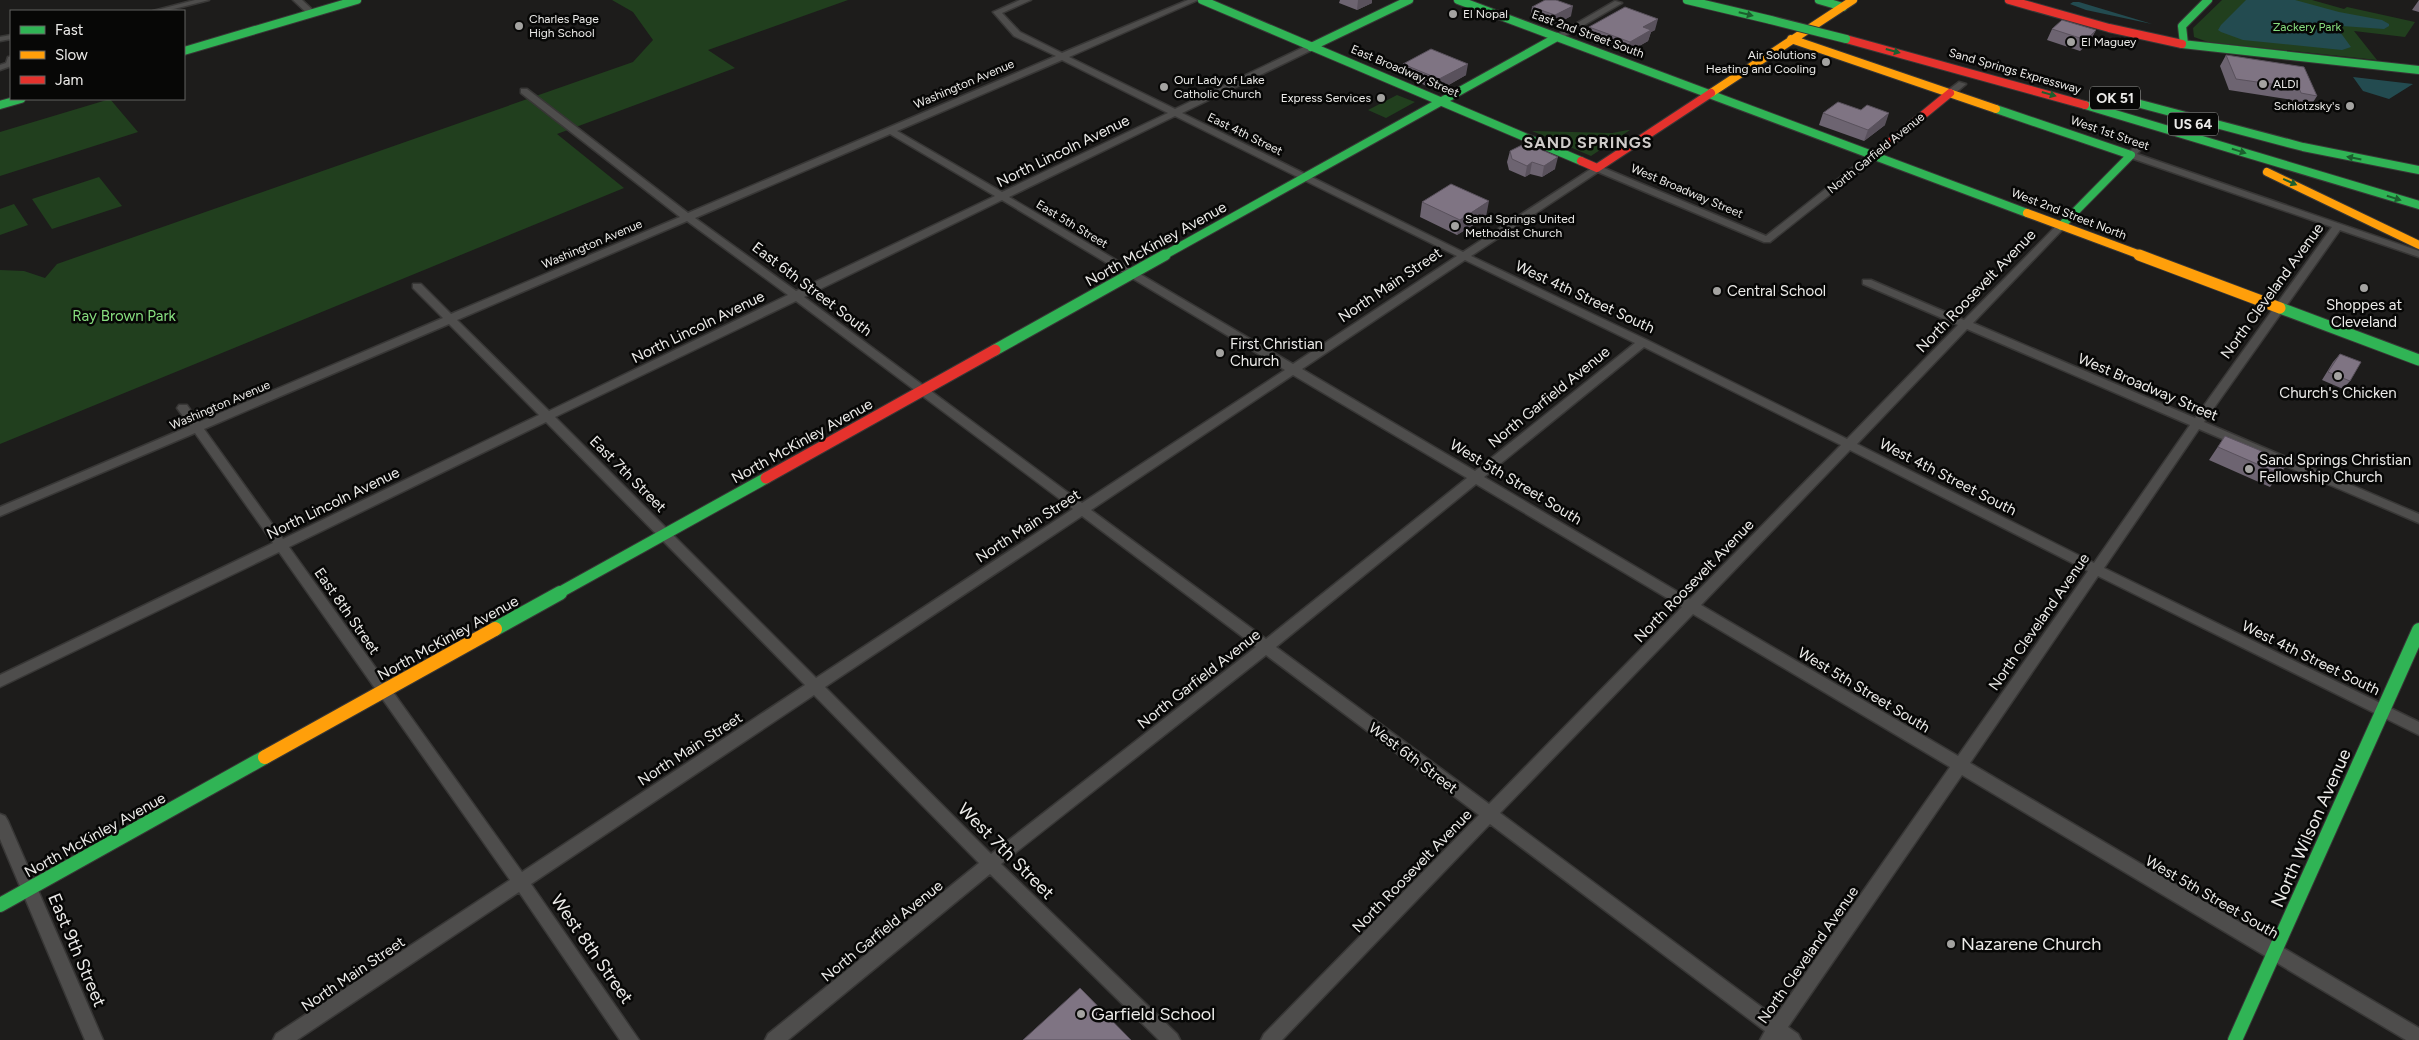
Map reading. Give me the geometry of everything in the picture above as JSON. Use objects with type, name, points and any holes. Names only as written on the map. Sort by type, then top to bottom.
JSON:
[{"type":"main road","points":[[185,51],[357,0]]},
{"type":"main road","name":"East Broadway Street","points":[[1202,0],[1597,168]]},
{"type":"main road","name":"North Lincoln Avenue","points":[[1312,47],[1409,0]]},
{"type":"main road","name":"East 2nd Street South","points":[[1458,0],[1709,94]]},
{"type":"main road","name":"Sand Springs Expressway","points":[[1687,0],[1846,39],[2092,107],[2419,205]]},
{"type":"main road","points":[[1734,0],[1875,34]]},
{"type":"main road","points":[[1819,0],[1848,3]]},
{"type":"main road","points":[[2009,0],[2109,28],[2184,44],[2419,70]]},
{"type":"main road","points":[[2184,44],[2182,26],[2208,0]]},
{"type":"main road","name":"North Main Street","points":[[1597,168],[1848,3]]},
{"type":"main road","name":"North McKinley Avenue","points":[[0,904],[1557,37]]},
{"type":"main road","name":"West 1st Street","points":[[1791,39],[2131,155]]},
{"type":"main road","name":"Sand Springs Expressway","points":[[2089,92],[2328,164]]},
{"type":"main road","name":"OK 51","points":[[2089,92],[2303,147],[2419,170]]},
{"type":"main road","name":"West 2nd Street North","points":[[1709,94],[2419,360]]},
{"type":"main road","name":"North Garfield Avenue","points":[[1873,156],[1950,94]]},
{"type":"main road","points":[[0,105],[18,100]]},
{"type":"main road","name":"OK 51","points":[[2092,107],[2146,129],[2269,173],[2419,245]]},
{"type":"main road","name":"North Roosevelt Avenue","points":[[2061,226],[2131,155]]},
{"type":"main road","name":"North Wilson Avenue","points":[[2235,1040],[2419,630]]},
{"type":"street","points":[[161,10],[204,0]]},
{"type":"street","points":[[297,0],[312,13]]},
{"type":"street","name":"East 4th Street","points":[[1027,0],[997,12],[1017,34],[1174,114],[1462,256]]},
{"type":"street","name":"Washington Avenue","points":[[0,512],[198,429],[688,216],[1194,0]]},
{"type":"street","name":"North McKinley Avenue","points":[[1557,37],[1618,3]]},
{"type":"street","name":"North Lincoln Avenue","points":[[0,681],[1312,47]]},
{"type":"street","name":"North Garfield Avenue","points":[[1950,94],[1962,84]]},
{"type":"street","name":"East 6th Street South","points":[[524,91],[610,160],[796,296],[1082,510]]},
{"type":"street","name":"East 5th Street","points":[[890,130],[1293,368]]},
{"type":"street","name":"North Roosevelt Avenue","points":[[2131,155],[2141,145]]},
{"type":"street","name":"West 1st Street","points":[[2131,155],[2419,254]]},
{"type":"street","name":"North Garfield Avenue","points":[[1766,240],[1873,156]]},
{"type":"street","name":"West Broadway Street","points":[[1597,168],[1766,240]]},
{"type":"street","name":"North Main Street","points":[[282,1040],[1597,168]]},
{"type":"street","name":"North Roosevelt Avenue","points":[[1270,1040],[2061,226]]},
{"type":"street","name":"North Cleveland Avenue","points":[[1773,1035],[2196,424],[2338,226]]},
{"type":"street","name":"West 4th Street South","points":[[1462,256],[1643,342],[2419,729]]},
{"type":"street","name":"West Broadway Street","points":[[1867,282],[2419,519]]},
{"type":"street","name":"East 7th Street","points":[[417,286],[816,686]]},
{"type":"street","name":"North Garfield Avenue","points":[[774,1040],[990,864],[1265,648],[1643,342]]},
{"type":"street","name":"West 5th Street South","points":[[1293,368],[2419,1038]]},
{"type":"street","name":"East 8th Street","points":[[183,408],[520,881]]},
{"type":"street","name":"West 6th Street","points":[[1082,510],[1489,815],[1773,1035],[1792,1040]]},
{"type":"street","name":"West 7th Street","points":[[816,686],[990,864],[1171,1040]]},
{"type":"street","name":"East 9th Street","points":[[0,821],[94,1040]]},
{"type":"street","name":"West 8th Street","points":[[520,881],[630,1040]]},
{"type":"green space","name":"Ray Brown Park","points":[[612,0],[848,0],[708,50],[735,68],[557,134],[624,188],[0,444],[0,270],[24,271],[45,278],[57,264],[633,62],[653,40],[633,12]]},
{"type":"green space","name":"Zackery Park","points":[[2222,0],[2312,0],[2344,9],[2347,7],[2415,22],[2405,37],[2354,31],[2377,60],[2208,42],[2194,37],[2193,28]]},
{"type":"green space","points":[[1397,95],[1415,102],[1386,118],[1368,110]]},
{"type":"green space","points":[[111,100],[138,132],[0,176],[0,132]]},
{"type":"green space","points":[[1630,130],[1591,156],[1532,131],[1612,133]]},
{"type":"green space","points":[[99,177],[122,206],[52,229],[32,199]]},
{"type":"green space","points":[[14,204],[28,225],[0,235],[0,209]]},
{"type":"water","name":"Zackery Park","points":[[2246,0],[2295,0],[2339,12],[2382,20],[2389,24],[2389,26],[2384,29],[2342,26],[2338,29],[2351,47],[2342,50],[2243,40],[2218,30]]},
{"type":"water","points":[[2079,2],[2152,24],[2086,10],[2070,4]]},
{"type":"water","points":[[2353,77],[2413,84],[2389,99],[2363,91]]},
{"type":"building","points":[[1545,0],[1556,0],[1573,6],[1555,15],[1532,7]]},
{"type":"building","points":[[1625,7],[1658,19],[1643,27],[1651,30],[1630,42],[1589,27]]},
{"type":"building","points":[[2062,20],[2096,30],[2086,40],[2052,29]]},
{"type":"building","points":[[1431,49],[1468,64],[1439,79],[1403,64]]},
{"type":"building","points":[[2226,55],[2304,67],[2317,96],[2301,93],[2299,88],[2236,79]]},
{"type":"building","points":[[1838,102],[1861,110],[1867,105],[1889,113],[1868,130],[1823,113]]},
{"type":"building","points":[[1526,143],[1558,157],[1544,166],[1532,162],[1527,166],[1512,159],[1510,151]]},
{"type":"building","points":[[1451,184],[1489,201],[1460,220],[1422,202]]},
{"type":"building","points":[[2340,354],[2361,362],[2350,381],[2328,372]]},
{"type":"building","points":[[2225,436],[2288,462],[2280,474],[2218,447]]},
{"type":"building","points":[[1080,988],[1131,1040],[1023,1040]]},
{"type":"traffic: fast","points":[[185,51],[357,0]]},
{"type":"traffic: fast","points":[[1202,0],[1581,161]]},
{"type":"traffic: fast","points":[[1311,47],[1409,0]]},
{"type":"traffic: fast","points":[[1458,0],[2027,213]]},
{"type":"traffic: fast","points":[[1687,0],[1771,20]]},
{"type":"traffic: fast","points":[[1819,0],[1843,7]]},
{"type":"traffic: fast","points":[[2184,44],[2182,26],[2208,0]]},
{"type":"traffic: fast","points":[[1771,20],[1846,39]]},
{"type":"traffic: fast","points":[[995,350],[1557,37]]},
{"type":"traffic: fast","points":[[2182,44],[2419,70]]},
{"type":"traffic: fast","points":[[2099,93],[2303,147],[2419,170]]},
{"type":"traffic: fast","points":[[0,105],[18,100]]},
{"type":"traffic: fast","points":[[2085,105],[2419,205]]},
{"type":"traffic: fast","points":[[1996,109],[2131,155],[2061,226]]},
{"type":"traffic: fast","points":[[2280,308],[2419,360]]},
{"type":"traffic: fast","points":[[495,629],[766,478]]},
{"type":"traffic: fast","points":[[2235,1040],[2419,630]]},
{"type":"traffic: fast","points":[[0,905],[265,757]]},
{"type":"traffic: slow","points":[[1711,93],[1853,0]]},
{"type":"traffic: slow","points":[[1791,39],[1996,109]]},
{"type":"traffic: slow","points":[[2267,172],[2419,245]]},
{"type":"traffic: slow","points":[[2027,213],[2280,308]]},
{"type":"traffic: slow","points":[[265,757],[495,629]]},
{"type":"traffic: jam","points":[[2009,0],[2109,28],[2182,44]]},
{"type":"traffic: jam","points":[[1846,39],[2085,105]]},
{"type":"traffic: jam","points":[[1581,161],[1597,168],[1711,93]]},
{"type":"traffic: jam","points":[[1873,156],[1950,93]]},
{"type":"traffic: jam","points":[[766,478],[995,350]]},
{"type":"place","name":"El Nopal","points":[[1453,14]]},
{"type":"place","name":"Charles Page High School","points":[[519,26]]},
{"type":"place","name":"El Maguey","points":[[2071,42]]},
{"type":"place","name":"Air Solutions Heating and Cooling","points":[[1826,62]]},
{"type":"place","name":"ALDI","points":[[2263,84]]},
{"type":"place","name":"Our Lady of Lake Catholic Church","points":[[1164,87]]},
{"type":"place","name":"Express Services","points":[[1381,98]]},
{"type":"place","name":"Schlotzsky's","points":[[2350,106]]},
{"type":"place","name":"Sand Springs United Methodist Church","points":[[1455,226]]},
{"type":"place","name":"Shoppes at Cleveland","points":[[2364,288]]},
{"type":"place","name":"Central School","points":[[1717,291]]},
{"type":"place","name":"First Christian Church","points":[[1220,353]]},
{"type":"place","name":"Church's Chicken","points":[[2338,376]]},
{"type":"place","name":"Sand Springs Christian Fellowship Church","points":[[2249,469]]},
{"type":"place","name":"Nazarene Church","points":[[1951,944]]},
{"type":"place","name":"Garfield School","points":[[1081,1014]]},
{"type":"district","name":"SAND SPRINGS","points":[[1588,142]]}]
